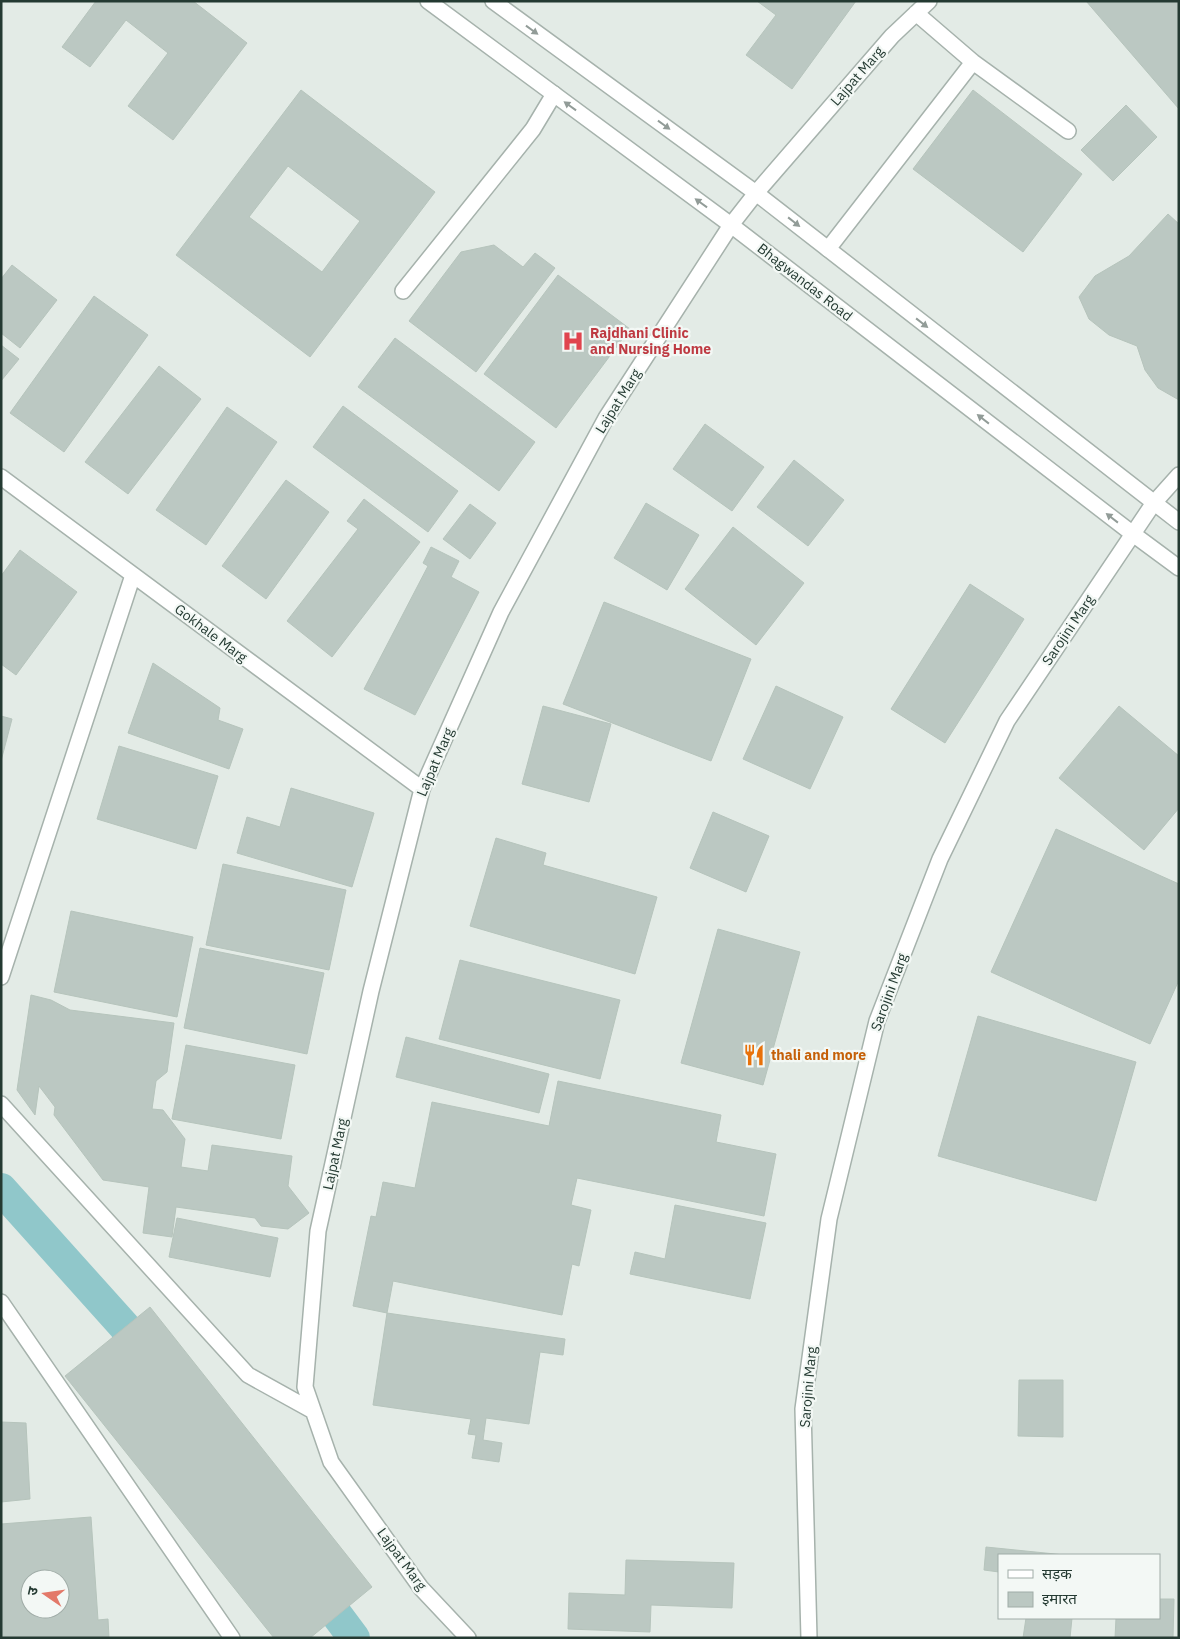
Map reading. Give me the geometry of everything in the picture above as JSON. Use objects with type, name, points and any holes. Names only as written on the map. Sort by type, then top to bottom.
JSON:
[{"type":"street","name":"Bhagwandas Road","points":[[428,1],[731,224],[1179,568]]},
{"type":"street","points":[[493,1],[756,193],[1153,504],[1179,522]]},
{"type":"street","name":"Lajpat Marg","points":[[468,1638],[422,1588],[331,1462],[305,1388],[318,1231],[371,990],[422,789],[501,612],[606,418],[731,224],[892,36],[929,1]]},
{"type":"street","points":[[916,13],[973,62],[1068,131]]},
{"type":"street","points":[[828,249],[973,62]]},
{"type":"street","points":[[403,291],[533,129],[554,94]]},
{"type":"street","name":"Sarojini Marg","points":[[809,1638],[803,1409],[829,1219],[877,1021],[940,859],[1008,721],[1153,504],[1179,475]]},
{"type":"street","name":"Gokhale Marg","points":[[1,477],[422,789]]},
{"type":"street","points":[[1,977],[133,575]]},
{"type":"street","points":[[1,1104],[248,1375],[313,1410]]},
{"type":"street","points":[[3,1306],[232,1638]]},
{"type":"building","points":[[96,1],[193,1],[247,43],[173,140],[128,106],[168,53],[126,20],[90,67],[62,47]]},
{"type":"building","points":[[757,1],[856,1],[792,89],[746,55],[776,15]]},
{"type":"building","points":[[1086,1],[1179,1],[1179,109]]},
{"type":"building","points":[[301,90],[435,192],[310,357],[176,255]],"holes":[[[288,166],[360,221],[322,272],[249,217]]]},
{"type":"building","points":[[973,90],[1082,174],[1023,252],[913,169]]},
{"type":"building","points":[[1126,105],[1157,137],[1113,181],[1081,150]]},
{"type":"building","points":[[1168,214],[1179,224],[1179,400],[1158,388],[1145,370],[1137,346],[1109,335],[1089,319],[1079,297],[1095,276],[1129,256]]},
{"type":"building","points":[[494,245],[523,267],[535,253],[555,268],[476,372],[409,321],[461,252]]},
{"type":"building","points":[[12,265],[57,300],[20,348],[1,333],[1,279]]},
{"type":"building","points":[[558,275],[630,329],[556,428],[484,374]]},
{"type":"building","points":[[94,296],[148,335],[64,452],[10,413]]},
{"type":"building","points":[[395,338],[535,442],[499,491],[358,387]]},
{"type":"building","points":[[1,345],[19,359],[1,381]]},
{"type":"building","points":[[159,366],[201,399],[128,494],[85,462]]},
{"type":"building","points":[[343,406],[458,491],[428,532],[313,447]]},
{"type":"building","points":[[227,407],[277,442],[206,545],[156,510]]},
{"type":"building","points":[[705,424],[764,467],[732,511],[673,469]]},
{"type":"building","points":[[794,460],[844,500],[808,546],[757,507]]},
{"type":"building","points":[[286,480],[329,512],[266,599],[222,566]]},
{"type":"building","points":[[364,499],[420,542],[332,657],[287,621],[358,529],[347,521]]},
{"type":"building","points":[[646,503],[699,535],[667,590],[614,558]]},
{"type":"building","points":[[470,504],[496,523],[470,559],[443,539]]},
{"type":"building","points":[[733,527],[804,583],[756,645],[685,589]]},
{"type":"building","points":[[431,547],[459,561],[451,577],[479,592],[415,715],[364,689],[428,566],[423,563]]},
{"type":"building","points":[[20,550],[77,592],[16,675],[1,664],[1,576]]},
{"type":"building","points":[[970,584],[1024,619],[945,743],[891,709]]},
{"type":"building","points":[[604,602],[751,659],[711,761],[563,704]]},
{"type":"building","points":[[153,663],[220,708],[218,720],[243,729],[229,769],[128,733]]},
{"type":"building","points":[[776,686],[843,717],[810,789],[743,759]]},
{"type":"building","points":[[543,706],[611,724],[589,802],[522,784]]},
{"type":"building","points":[[1119,706],[1179,756],[1179,808],[1144,850],[1059,778]]},
{"type":"building","points":[[1,716],[12,719],[1,761]]},
{"type":"building","points":[[119,746],[218,776],[196,849],[97,819]]},
{"type":"building","points":[[291,788],[374,813],[352,887],[237,853],[247,817],[280,827]]},
{"type":"building","points":[[713,812],[769,836],[746,892],[690,868]]},
{"type":"building","points":[[1056,829],[1179,884],[1179,980],[1150,1044],[991,972]]},
{"type":"building","points":[[496,838],[546,853],[543,865],[657,897],[635,974],[470,926]]},
{"type":"building","points":[[223,864],[346,890],[329,970],[206,945]]},
{"type":"building","points":[[71,911],[193,937],[177,1017],[54,992]]},
{"type":"building","points":[[718,929],[800,952],[763,1085],[681,1063]]},
{"type":"building","points":[[200,948],[324,973],[307,1054],[184,1028]]},
{"type":"building","points":[[460,960],[620,1000],[600,1079],[439,1039]]},
{"type":"building","points":[[31,995],[51,1000],[70,1010],[174,1023],[167,1072],[156,1081],[152,1109],[163,1110],[185,1139],[181,1167],[208,1171],[212,1145],[292,1156],[288,1186],[309,1213],[288,1229],[261,1226],[255,1218],[176,1207],[172,1237],[143,1233],[149,1187],[103,1180],[54,1115],[55,1107],[39,1086],[35,1115],[17,1090]]},
{"type":"building","points":[[978,1016],[1136,1062],[1096,1201],[938,1156]]},
{"type":"building","points":[[406,1037],[549,1074],[539,1113],[396,1077]]},
{"type":"building","points":[[186,1045],[295,1065],[281,1139],[172,1119]]},
{"type":"building","points":[[558,1081],[721,1115],[716,1142],[776,1154],[764,1216],[577,1178],[571,1205],[591,1210],[579,1266],[572,1264],[562,1315],[393,1281],[387,1313],[353,1306],[371,1216],[376,1217],[383,1182],[415,1188],[432,1102],[549,1126]]},
{"type":"building","points":[[675,1205],[766,1223],[750,1299],[630,1274],[635,1252],[665,1259]]},
{"type":"building","points":[[177,1218],[278,1238],[270,1277],[169,1257]]},
{"type":"building","points":[[150,1307],[372,1587],[310,1638],[274,1638],[65,1376]]},
{"type":"building","points":[[387,1313],[565,1339],[563,1355],[540,1352],[529,1424],[486,1418],[483,1440],[502,1443],[499,1462],[472,1458],[476,1435],[468,1434],[471,1419],[373,1405]]},
{"type":"building","points":[[1019,1380],[1063,1380],[1063,1437],[1018,1436]]},
{"type":"building","points":[[1,1422],[26,1423],[30,1499],[1,1502]]},
{"type":"building","points":[[91,1517],[98,1620],[108,1619],[109,1638],[1,1638],[1,1524]]},
{"type":"building","points":[[986,1547],[1055,1554],[998,1554],[998,1572],[984,1570]]},
{"type":"building","points":[[626,1560],[734,1563],[732,1608],[651,1605],[650,1632],[568,1629],[569,1593],[625,1595]]},
{"type":"building","points":[[1160,1599],[1174,1599],[1173,1638],[1115,1638],[1116,1619],[1160,1619]]},
{"type":"building","points":[[1026,1619],[1072,1619],[1070,1638],[1023,1638]]},
{"type":"waterway","points":[[1,1189],[124,1326],[150,1363]]},
{"type":"waterway","points":[[310,1579],[354,1638]]},
{"type":"place","name":"Rajdhani Clinic and Nursing Home","points":[[573,341]]},
{"type":"place","name":"thali and more","points":[[754,1055]]}]
